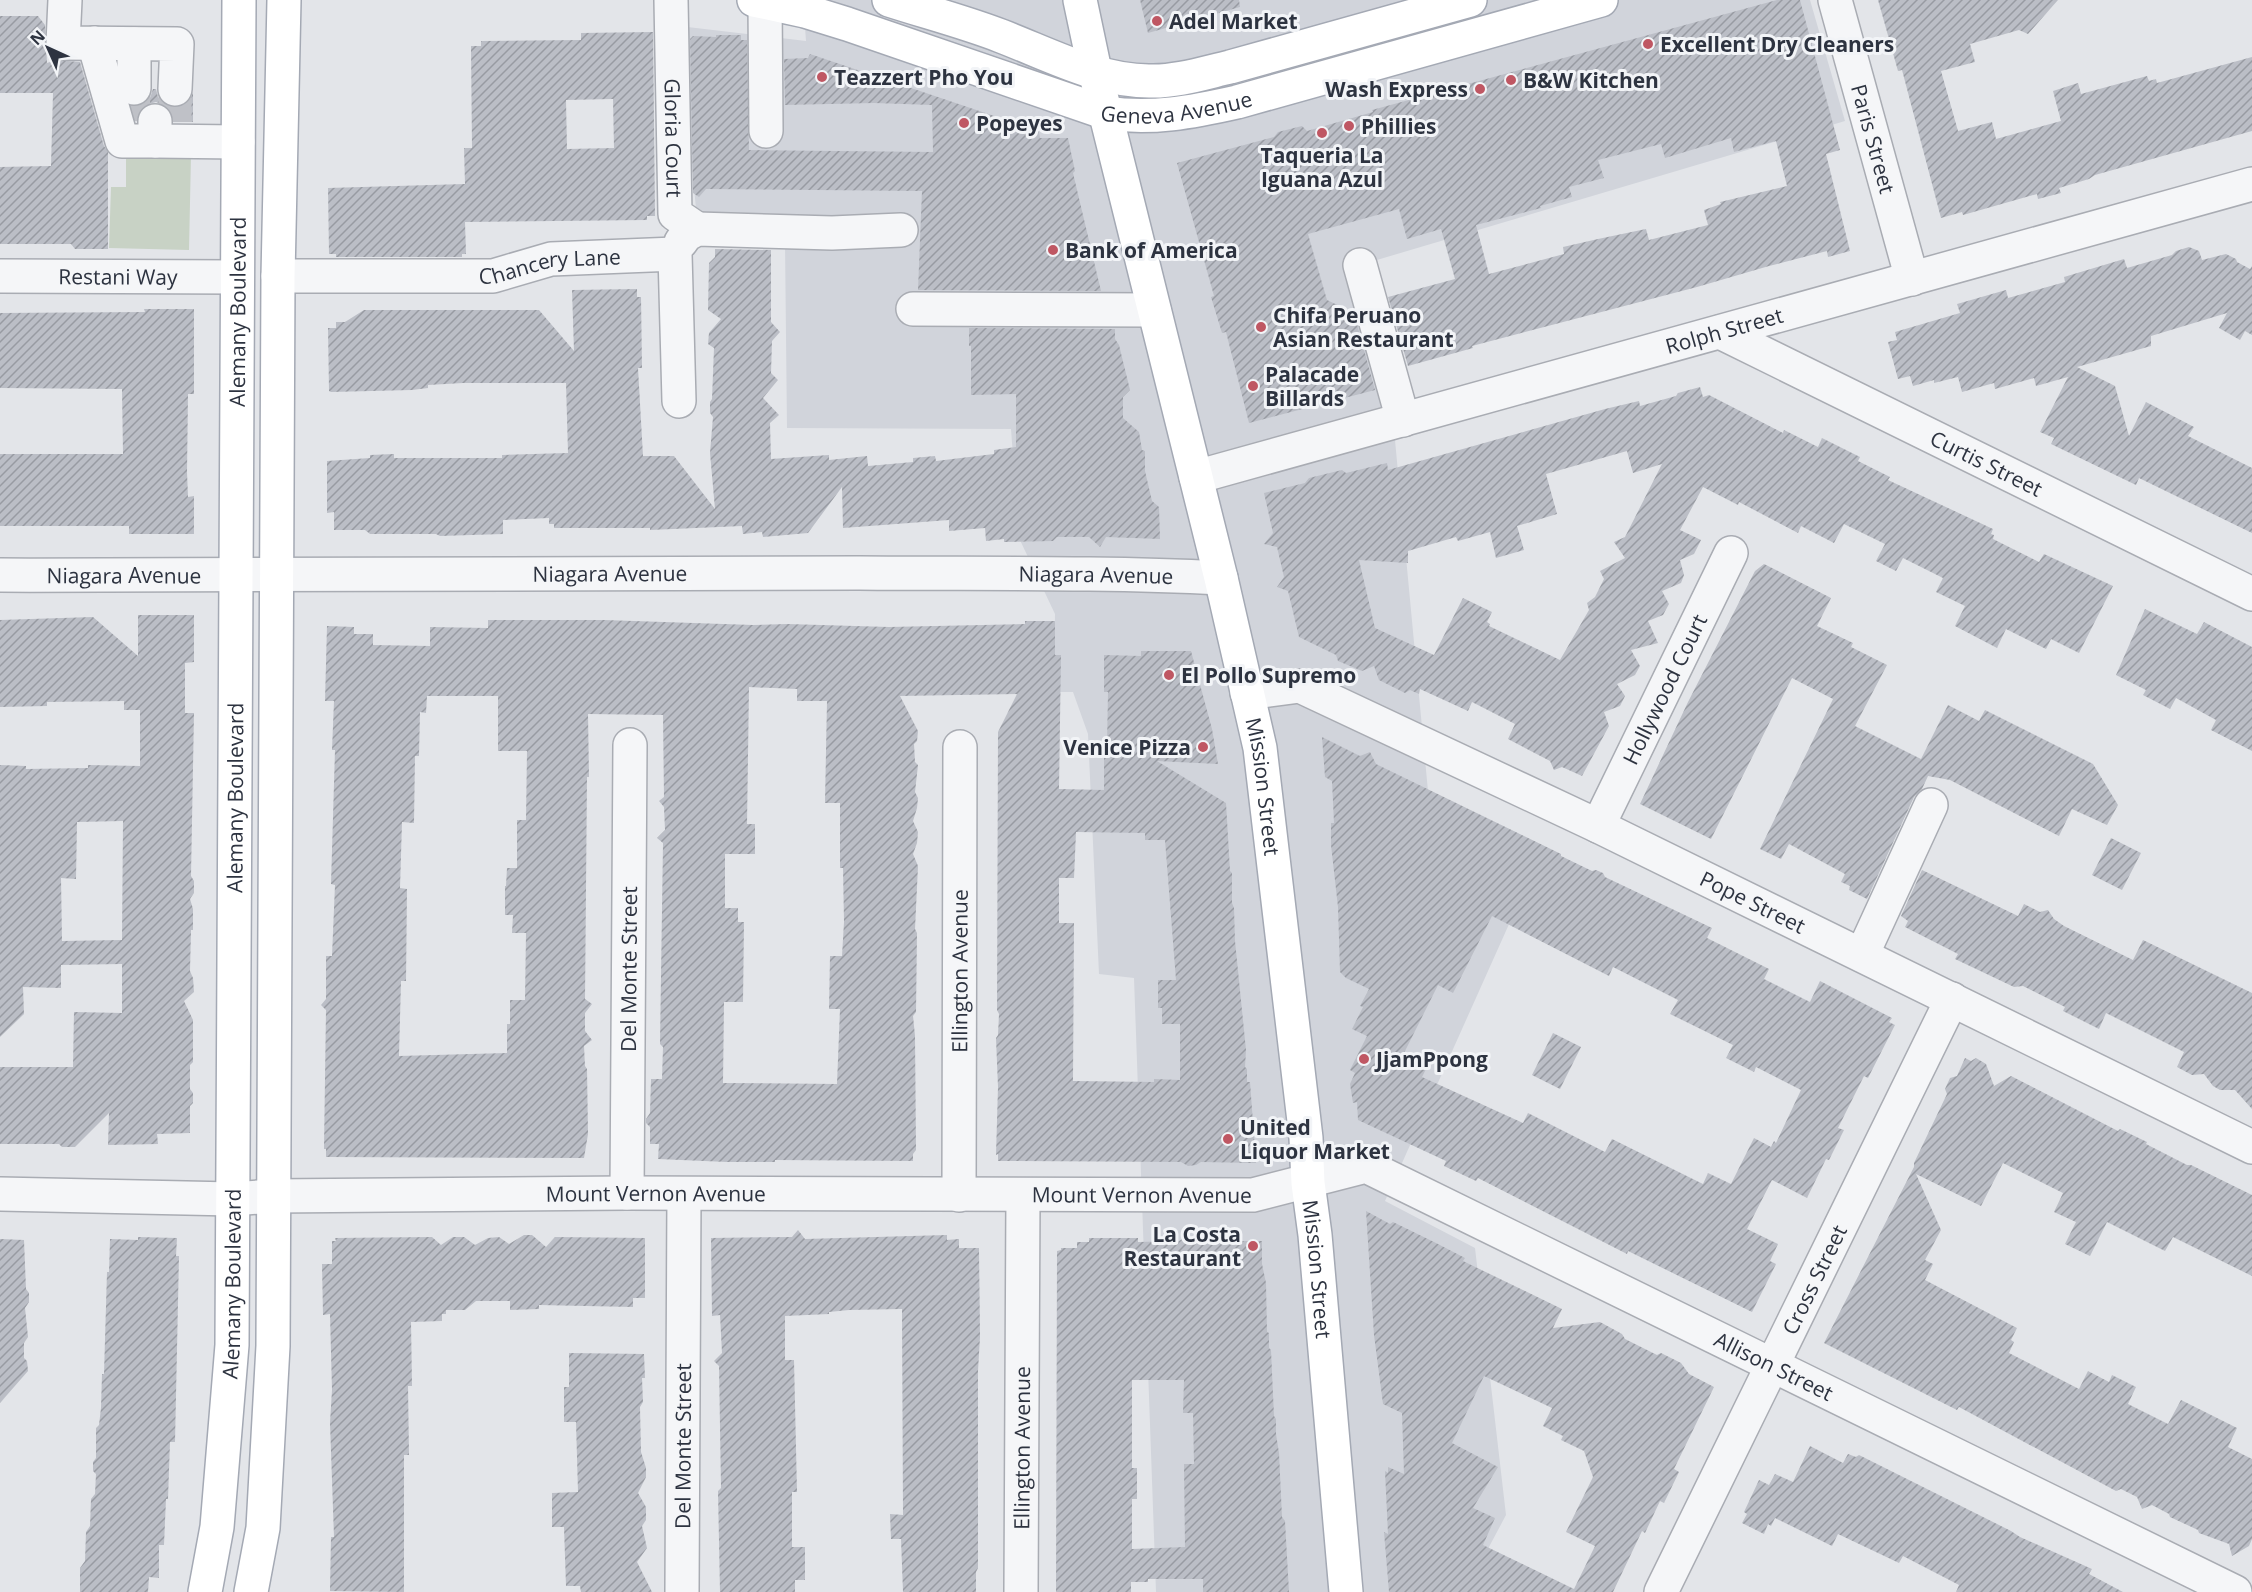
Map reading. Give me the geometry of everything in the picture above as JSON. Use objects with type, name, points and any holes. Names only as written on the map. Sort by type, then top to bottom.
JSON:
[{"type":"main road","name":"Alemany Boulevard","points":[[205,1592],[217,1527],[232,1345],[239,0]]},
{"type":"main road","name":"Alemany Boulevard","points":[[251,1592],[263,1528],[273,1346],[278,276],[284,0]]},
{"type":"main road","name":"Geneva Avenue","points":[[889,0],[1001,36],[1041,53],[1095,71],[1120,78],[1149,81],[1191,76],[1461,1]]},
{"type":"main road","name":"Mission Street","points":[[1080,0],[1095,71],[1221,578],[1260,748],[1306,1138],[1308,1183],[1315,1235],[1346,1592]]},
{"type":"main road","name":"Geneva Avenue","points":[[759,1],[847,24],[1106,113],[1132,117],[1197,111],[1602,0]]},
{"type":"street","points":[[65,0],[63,43],[145,44],[155,89]]},
{"type":"street","name":"Gloria Court","points":[[671,0],[675,214],[697,229]]},
{"type":"street","name":"Paris Street","points":[[1835,0],[1912,279]]},
{"type":"street","points":[[759,1],[766,131]]},
{"type":"street","points":[[1461,1],[1467,38]]},
{"type":"street","points":[[94,43],[122,141],[154,127],[238,142]]},
{"type":"street","name":"Rolph Street","points":[[1196,477],[1912,279],[2245,192]]},
{"type":"street","points":[[679,401],[675,254],[686,235],[697,229],[832,233],[901,230]]},
{"type":"street","name":"Chancery Lane","points":[[278,276],[493,276],[551,259],[675,254]]},
{"type":"street","points":[[1360,265],[1403,420]]},
{"type":"street","name":"Restani Way","points":[[0,276],[237,277]]},
{"type":"street","points":[[914,309],[1154,310]]},
{"type":"street","name":"Curtis Street","points":[[1720,332],[2252,594]]},
{"type":"street","name":"Hollywood Court","points":[[1598,826],[1731,553]]},
{"type":"street","name":"Niagara Avenue","points":[[0,575],[277,576],[648,572],[1221,578]]},
{"type":"street","name":"Pope Street","points":[[1247,693],[1300,686],[1598,826],[2252,1147]]},
{"type":"street","name":"Del Monte Street","points":[[627,1194],[630,745]]},
{"type":"street","name":"Ellington Avenue","points":[[959,1195],[960,747]]},
{"type":"street","points":[[1862,955],[1931,805]]},
{"type":"street","name":"Cross Street","points":[[1661,1592],[1952,999]]},
{"type":"street","name":"Allison Street","points":[[1308,1183],[1366,1166],[2235,1592]]},
{"type":"street","name":"Mount Vernon Avenue","points":[[0,1194],[232,1199],[627,1194],[1253,1195],[1308,1183]]},
{"type":"street","name":"Del Monte Street","points":[[682,1592],[684,1194]]},
{"type":"street","name":"Ellington Avenue","points":[[1021,1592],[1023,1195]]},
{"type":"shaded area","points":[[803,0],[1810,0],[1845,121],[1360,265],[1390,387],[1434,855],[1514,913],[1385,1201],[1475,1248],[1506,1515],[1465,1592],[1156,1592],[1134,978],[1099,974],[1088,734],[1073,692],[1054,692],[1055,614],[1019,538],[1011,429],[787,428],[785,242],[699,241],[679,26],[806,41]]},
{"type":"shaded area","points":[[126,153],[191,155],[189,250],[109,248],[111,187],[126,187]]},
{"type":"building","points":[[1140,0],[1239,0],[1240,7],[1148,33]]},
{"type":"building","points":[[1777,0],[1800,0],[1840,150],[1826,154],[1850,251],[1828,257],[1827,251],[1769,266],[1472,346],[1473,348],[1408,366],[1388,297],[1455,279],[1441,229],[1407,239],[1399,209],[1308,234],[1327,300],[1354,313],[1375,390],[1249,423],[1226,332],[1222,333],[1211,297],[1214,296],[1177,163],[1274,137],[1278,132],[1302,126],[1307,131],[1373,112],[1372,110]],"holes":[[[1731,138],[1734,152],[1776,141],[1787,186],[1720,202],[1721,204],[1704,210],[1708,225],[1649,240],[1646,229],[1598,239],[1563,247],[1564,254],[1489,274],[1476,225],[1541,208],[1540,206],[1572,197],[1569,187],[1604,178],[1598,160],[1661,144],[1665,158]]]},
{"type":"building","points":[[1878,0],[2058,0],[2028,34],[2019,30],[1970,44],[1975,62],[1941,71],[1958,131],[1992,122],[1996,139],[2061,121],[2053,91],[2078,83],[2081,94],[2147,76],[2149,81],[2156,79],[2157,83],[2252,57],[2252,131],[2095,175],[2059,188],[2061,193],[2038,199],[2037,194],[1963,215],[1962,212],[1941,218],[1902,70],[1898,71]]},
{"type":"building","points":[[0,16],[38,16],[45,25],[47,63],[56,60],[80,62],[104,146],[108,152],[108,249],[75,249],[71,244],[0,244],[0,167],[51,166],[53,93],[0,93]]},
{"type":"building","points":[[653,32],[655,216],[647,216],[647,220],[465,222],[466,254],[462,254],[462,257],[336,257],[336,254],[329,254],[328,188],[465,184],[464,148],[472,148],[471,46],[481,46],[481,41],[581,40],[581,33]],"holes":[[[613,99],[614,148],[567,149],[566,100]]]},
{"type":"building","points":[[716,35],[741,35],[741,40],[747,40],[749,150],[933,152],[932,105],[874,103],[785,105],[784,59],[808,58],[810,54],[1039,131],[1040,138],[1068,138],[1075,171],[1073,173],[1101,291],[918,290],[922,191],[706,189],[699,197],[693,193],[690,39],[693,36],[716,37]]},
{"type":"building","points":[[153,89],[156,89],[158,97],[164,104],[174,108],[190,100],[193,92],[193,122],[174,122],[171,111],[156,102],[145,105],[136,121],[132,106],[144,104],[150,98]]},
{"type":"building","points":[[2189,247],[2199,251],[2202,260],[2226,254],[2250,269],[2252,266],[2252,335],[2245,331],[2240,340],[2219,328],[2227,313],[2151,336],[2151,346],[2077,367],[2115,386],[2129,436],[2146,402],[2194,427],[2188,436],[2252,468],[2252,533],[2139,478],[2136,485],[2051,444],[2054,438],[2040,432],[2068,377],[2036,386],[2034,378],[1995,389],[1994,383],[1962,392],[1958,377],[1913,386],[1910,376],[1898,379],[1888,342],[1897,340],[1895,332],[1960,313],[1957,304],[2006,290],[2008,298],[2065,282],[2064,277],[2124,259],[2127,268],[2172,255],[2176,251]]},
{"type":"building","points":[[715,249],[771,250],[771,322],[780,332],[772,341],[771,373],[778,380],[763,398],[779,415],[770,423],[771,459],[829,455],[829,460],[867,456],[868,466],[913,462],[913,458],[935,456],[936,461],[994,454],[994,450],[1016,447],[1016,394],[971,395],[969,328],[1115,329],[1115,339],[1119,345],[1130,390],[1123,397],[1123,418],[1139,432],[1142,450],[1145,451],[1145,471],[1152,501],[1159,507],[1160,539],[1106,537],[1100,547],[1089,537],[1057,537],[1053,541],[1004,542],[1004,539],[986,541],[985,528],[949,531],[949,520],[843,528],[842,487],[808,533],[763,537],[762,532],[743,534],[742,526],[650,530],[650,528],[554,528],[554,524],[549,524],[549,518],[503,520],[503,534],[440,536],[436,534],[370,534],[365,530],[334,530],[334,512],[327,513],[327,461],[394,454],[394,458],[502,458],[502,455],[568,453],[566,383],[463,383],[428,385],[428,388],[412,390],[331,392],[329,391],[328,328],[336,328],[336,322],[345,322],[364,310],[539,310],[574,351],[572,290],[637,289],[637,297],[641,297],[642,368],[638,368],[643,456],[674,456],[715,509],[710,453],[713,417],[710,413],[710,402],[714,348],[708,344],[709,333],[721,319],[708,310],[709,263],[715,257]]},
{"type":"building","points":[[144,309],[194,309],[194,394],[188,394],[187,472],[188,497],[194,496],[194,534],[129,534],[129,526],[0,526],[0,454],[123,454],[122,389],[0,388],[0,313],[145,312]]},
{"type":"building","points":[[1700,387],[1703,397],[1709,395],[1783,433],[1784,430],[1818,447],[1822,438],[1860,457],[1858,461],[1890,477],[1888,480],[1993,529],[1991,534],[1994,535],[1993,539],[2039,562],[2044,554],[2113,586],[2079,653],[2051,639],[2046,649],[2006,629],[1997,648],[1955,626],[1965,606],[1936,592],[1943,578],[1903,558],[1896,571],[1876,561],[1885,544],[1844,524],[1834,543],[1801,526],[1798,533],[1739,502],[1738,505],[1703,487],[1680,530],[1701,540],[1694,554],[1680,560],[1684,575],[1681,583],[1662,591],[1669,604],[1663,615],[1648,621],[1658,643],[1631,650],[1640,666],[1635,675],[1617,684],[1625,696],[1620,706],[1604,712],[1609,726],[1582,776],[1562,767],[1554,770],[1550,761],[1508,739],[1515,724],[1472,702],[1468,711],[1420,689],[1419,694],[1410,690],[1405,693],[1379,680],[1374,666],[1362,671],[1338,661],[1336,655],[1299,637],[1288,591],[1277,587],[1284,577],[1277,547],[1264,544],[1273,533],[1264,493],[1305,483],[1309,478],[1342,470],[1346,473],[1387,463],[1388,470],[1605,409],[1639,401],[1640,406],[1676,396],[1678,393]],"holes":[[[1627,451],[1633,473],[1662,464],[1625,537],[1614,542],[1625,558],[1600,571],[1604,579],[1595,597],[1587,603],[1589,610],[1560,660],[1489,626],[1487,622],[1492,612],[1463,598],[1434,655],[1375,628],[1359,560],[1408,563],[1408,551],[1456,537],[1458,541],[1490,532],[1496,558],[1524,550],[1517,526],[1557,514],[1546,474]]]},
{"type":"building","points":[[1764,564],[1831,598],[1817,626],[1853,643],[1851,647],[1887,665],[1855,726],[1921,759],[1948,705],[1979,721],[1985,710],[2093,764],[2118,805],[2107,825],[2072,809],[2059,836],[1950,780],[1928,776],[1922,789],[1914,797],[1867,899],[1849,890],[1850,886],[1841,882],[1845,874],[1789,844],[1781,859],[1760,849],[1833,699],[1792,678],[1711,839],[1640,804],[1688,702],[1755,571]]},
{"type":"building","points":[[2145,609],[2197,634],[2204,622],[2252,647],[2252,751],[2211,730],[2216,720],[2176,698],[2170,709],[2143,695],[2146,690],[2116,675]]},
{"type":"building","points":[[138,615],[194,615],[194,662],[185,663],[185,713],[194,713],[191,876],[194,881],[194,893],[190,899],[193,909],[193,930],[191,930],[190,971],[194,992],[184,1001],[193,1020],[193,1062],[190,1065],[190,1089],[193,1093],[193,1103],[190,1106],[190,1133],[157,1134],[158,1144],[108,1145],[109,1113],[75,1147],[62,1147],[59,1144],[0,1144],[0,1067],[73,1067],[74,1012],[122,1013],[122,964],[61,965],[61,988],[23,987],[24,1014],[0,1037],[0,765],[26,766],[26,769],[88,768],[88,765],[140,766],[140,710],[124,710],[124,701],[47,702],[47,706],[0,707],[0,620],[93,617],[138,656]],"holes":[[[123,821],[122,940],[62,941],[61,878],[76,879],[77,822]]]},
{"type":"building","points":[[488,620],[604,620],[889,627],[1025,624],[1025,621],[1055,621],[1055,655],[1061,655],[1059,789],[1104,790],[1104,745],[1107,745],[1108,692],[1104,692],[1104,655],[1141,656],[1141,651],[1191,651],[1212,729],[1218,764],[1157,761],[1226,803],[1235,941],[1246,1050],[1245,1067],[1247,1082],[1250,1082],[1256,1163],[1201,1162],[1188,1166],[1181,1162],[998,1161],[998,1154],[996,1155],[998,1087],[996,1038],[999,1014],[997,1010],[998,732],[1017,694],[900,696],[918,731],[917,741],[914,744],[915,762],[918,765],[915,792],[918,798],[913,821],[918,832],[913,854],[918,866],[915,929],[917,933],[916,1012],[913,1016],[916,1150],[913,1154],[913,1161],[727,1162],[658,1159],[659,1144],[650,1144],[650,1127],[646,1119],[650,1113],[651,1079],[662,1079],[663,1047],[660,1044],[663,843],[657,838],[665,830],[664,807],[659,801],[664,797],[663,715],[588,714],[585,999],[592,1004],[585,1013],[585,1031],[592,1040],[584,1046],[587,1069],[588,1134],[584,1158],[326,1157],[326,1149],[324,1149],[326,1010],[321,1005],[326,999],[326,956],[332,956],[335,885],[331,884],[335,750],[332,750],[334,701],[325,701],[327,626],[354,627],[354,634],[373,634],[373,645],[430,646],[430,627],[488,628]],"holes":[[[749,687],[797,689],[797,701],[827,701],[825,803],[840,803],[840,868],[843,868],[842,956],[830,956],[829,1009],[840,1009],[837,1084],[723,1083],[724,1002],[743,1002],[744,922],[738,922],[738,908],[725,908],[725,854],[755,854],[755,824],[747,824]],[[427,696],[498,696],[498,751],[527,751],[526,820],[517,820],[517,868],[507,868],[505,886],[505,915],[513,915],[512,933],[526,933],[525,1000],[510,1000],[507,1053],[399,1056],[401,981],[406,981],[407,889],[400,888],[402,822],[414,823],[415,756],[419,756],[420,712],[426,713]],[[1076,832],[1145,833],[1145,840],[1165,840],[1176,980],[1158,980],[1158,1008],[1162,1008],[1162,1024],[1180,1024],[1180,1080],[1073,1081],[1074,923],[1059,923],[1059,878],[1074,878]]]},
{"type":"building","points":[[1322,737],[1360,756],[1370,752],[1376,764],[1712,928],[1707,938],[1769,969],[1764,979],[1810,1002],[1820,981],[1892,1018],[1889,1022],[1895,1025],[1868,1078],[1864,1076],[1838,1128],[1844,1130],[1829,1160],[1826,1159],[1807,1198],[1772,1180],[1747,1229],[1778,1244],[1770,1261],[1776,1264],[1752,1312],[1628,1251],[1627,1254],[1478,1178],[1476,1181],[1444,1166],[1446,1161],[1358,1120],[1357,1102],[1353,1103],[1350,1084],[1355,1073],[1350,1070],[1367,1036],[1352,1029],[1369,989],[1346,978],[1340,972],[1338,907],[1331,845],[1331,823],[1334,823],[1332,781],[1325,777]],"holes":[[[1492,916],[1609,976],[1613,967],[1678,1000],[1670,1014],[1733,1045],[1726,1058],[1754,1072],[1756,1067],[1801,1090],[1776,1143],[1774,1141],[1771,1147],[1754,1138],[1731,1184],[1708,1173],[1703,1184],[1612,1139],[1605,1152],[1528,1113],[1523,1123],[1422,1077],[1427,1067],[1403,1055],[1438,985],[1453,993]]]},
{"type":"building","points":[[2111,838],[2141,853],[2122,890],[2092,875]]},
{"type":"building","points":[[1922,870],[2018,916],[2024,904],[2040,912],[2048,910],[2054,919],[2064,926],[2133,960],[2143,940],[2252,993],[2252,1109],[2235,1090],[2220,1090],[2213,1086],[2204,1074],[2192,1075],[2177,1067],[2184,1052],[2106,1013],[2099,1029],[2063,1011],[2065,1007],[2023,986],[2014,987],[1955,959],[1958,954],[1905,927],[1908,921],[1901,916]]},
{"type":"building","points":[[1553,1033],[1581,1047],[1560,1089],[1532,1075]]},
{"type":"building","points":[[1965,1058],[1971,1061],[1976,1058],[1986,1064],[1994,1086],[2011,1076],[2118,1131],[2120,1129],[2187,1165],[2252,1195],[2252,1276],[2173,1237],[2165,1251],[2107,1222],[2090,1256],[2065,1244],[2076,1222],[2054,1212],[2063,1193],[2003,1163],[1981,1206],[1916,1174],[1941,1230],[1925,1260],[1933,1264],[1925,1280],[2017,1328],[2011,1340],[2014,1342],[2009,1353],[2079,1389],[2088,1371],[2109,1382],[2112,1375],[2136,1387],[2128,1404],[2168,1424],[2181,1400],[2237,1428],[2228,1447],[2252,1459],[2252,1539],[2249,1546],[2232,1556],[2229,1544],[2199,1533],[2198,1530],[2170,1517],[2169,1514],[2152,1505],[2142,1509],[2137,1497],[2121,1489],[2116,1491],[1959,1407],[1957,1410],[1824,1343],[1914,1167],[1947,1094],[1945,1089],[1950,1078],[1957,1076]]},
{"type":"building","points":[[1366,1211],[1390,1224],[1393,1222],[1436,1243],[1465,1258],[1463,1261],[1562,1309],[1553,1328],[1600,1322],[1622,1334],[1625,1339],[1657,1355],[1661,1353],[1681,1363],[1689,1374],[1714,1387],[1674,1469],[1679,1472],[1664,1503],[1660,1501],[1645,1533],[1642,1531],[1613,1592],[1389,1592],[1384,1532],[1388,1534],[1385,1471],[1388,1473],[1388,1467],[1404,1474],[1402,1413],[1383,1404],[1374,1335]],"holes":[[[1484,1376],[1552,1408],[1543,1426],[1563,1436],[1561,1440],[1584,1451],[1593,1477],[1566,1532],[1595,1546],[1574,1589],[1483,1545],[1495,1518],[1473,1508],[1498,1467],[1452,1443]]]},
{"type":"building","points":[[798,1230],[805,1239],[947,1235],[947,1240],[959,1239],[959,1248],[979,1248],[976,1592],[903,1592],[901,1539],[891,1539],[890,1514],[903,1515],[902,1309],[849,1310],[829,1312],[829,1314],[785,1316],[785,1360],[794,1360],[797,1492],[792,1492],[792,1547],[805,1547],[805,1580],[795,1580],[795,1592],[720,1592],[719,1366],[714,1361],[722,1353],[720,1315],[712,1316],[711,1238],[792,1237]]},
{"type":"building","points":[[1228,1234],[1235,1241],[1262,1241],[1267,1332],[1271,1350],[1274,1416],[1279,1453],[1282,1517],[1285,1521],[1289,1592],[1203,1592],[1203,1579],[1148,1579],[1148,1582],[1131,1582],[1131,1592],[1056,1592],[1057,1251],[1061,1248],[1077,1248],[1077,1242],[1089,1242],[1089,1238],[1138,1238],[1138,1242],[1179,1241],[1188,1235],[1195,1241],[1220,1241]],"holes":[[[1132,1380],[1184,1380],[1183,1413],[1193,1413],[1194,1464],[1184,1464],[1185,1547],[1132,1549],[1132,1499],[1137,1499],[1137,1468],[1132,1468]]]},
{"type":"building","points":[[524,1235],[532,1235],[546,1247],[555,1237],[645,1238],[645,1298],[633,1298],[633,1307],[539,1305],[539,1309],[510,1310],[510,1301],[476,1301],[465,1310],[446,1310],[446,1314],[442,1314],[442,1321],[411,1322],[412,1386],[408,1386],[409,1455],[404,1455],[404,1592],[330,1591],[331,1537],[334,1537],[330,1423],[332,1390],[330,1314],[323,1315],[322,1264],[332,1264],[332,1241],[336,1241],[335,1238],[432,1237],[441,1245],[453,1237],[464,1237],[475,1245],[488,1238],[499,1237],[509,1244]]},
{"type":"building","points":[[138,1237],[177,1238],[176,1256],[179,1256],[175,1442],[170,1442],[164,1545],[159,1545],[159,1578],[149,1577],[148,1592],[80,1592],[80,1568],[85,1561],[86,1532],[90,1526],[91,1499],[95,1494],[96,1474],[93,1471],[93,1462],[96,1458],[96,1428],[99,1425],[102,1374],[104,1374],[110,1239],[138,1240]]},
{"type":"building","points":[[0,1239],[24,1240],[26,1289],[29,1293],[29,1302],[25,1308],[28,1337],[24,1343],[24,1358],[27,1361],[28,1371],[0,1403]]},
{"type":"building","points":[[569,1353],[644,1354],[645,1378],[642,1378],[643,1402],[640,1407],[641,1452],[646,1477],[638,1493],[646,1507],[646,1520],[642,1526],[647,1548],[637,1562],[652,1592],[581,1592],[580,1586],[566,1586],[564,1527],[552,1527],[552,1493],[578,1492],[576,1422],[564,1422],[564,1387],[569,1387]]},
{"type":"building","points":[[1810,1446],[1843,1463],[1848,1454],[1856,1457],[1859,1455],[2020,1537],[2092,1569],[2089,1574],[2123,1592],[1956,1592],[1959,1585],[1903,1556],[1899,1563],[1838,1534],[1832,1546],[1775,1518],[1771,1526],[1768,1524],[1764,1534],[1742,1523],[1747,1514],[1744,1512],[1759,1480],[1769,1485],[1775,1474],[1793,1482]]},
{"type":"tunnel","points":[[133,121],[134,88]]},
{"type":"tunnel","points":[[175,89],[175,122]]},
{"type":"place","name":"Adel Market","points":[[1157,21]]},
{"type":"place","name":"Excellent Dry Cleaners","points":[[1648,44]]},
{"type":"place","name":"Teazzert Pho You","points":[[822,77]]},
{"type":"place","name":"B&W Kitchen","points":[[1511,80]]},
{"type":"place","name":"Wash Express","points":[[1480,89]]},
{"type":"place","name":"Popeyes","points":[[964,123]]},
{"type":"place","name":"Phillies","points":[[1349,126]]},
{"type":"place","name":"Taqueria La Iguana Azul","points":[[1322,133]]},
{"type":"place","name":"Bank of America","points":[[1053,250]]},
{"type":"place","name":"Chifa Peruano Asian Restaurant","points":[[1261,327]]},
{"type":"place","name":"Palacade Billards","points":[[1253,386]]},
{"type":"place","name":"El Pollo Supremo","points":[[1169,675]]},
{"type":"place","name":"Venice Pizza","points":[[1203,747]]},
{"type":"place","name":"JjamPpong","points":[[1364,1059]]},
{"type":"place","name":"United Liquor Market","points":[[1228,1139]]},
{"type":"place","name":"La Costa Restaurant","points":[[1253,1246]]}]
